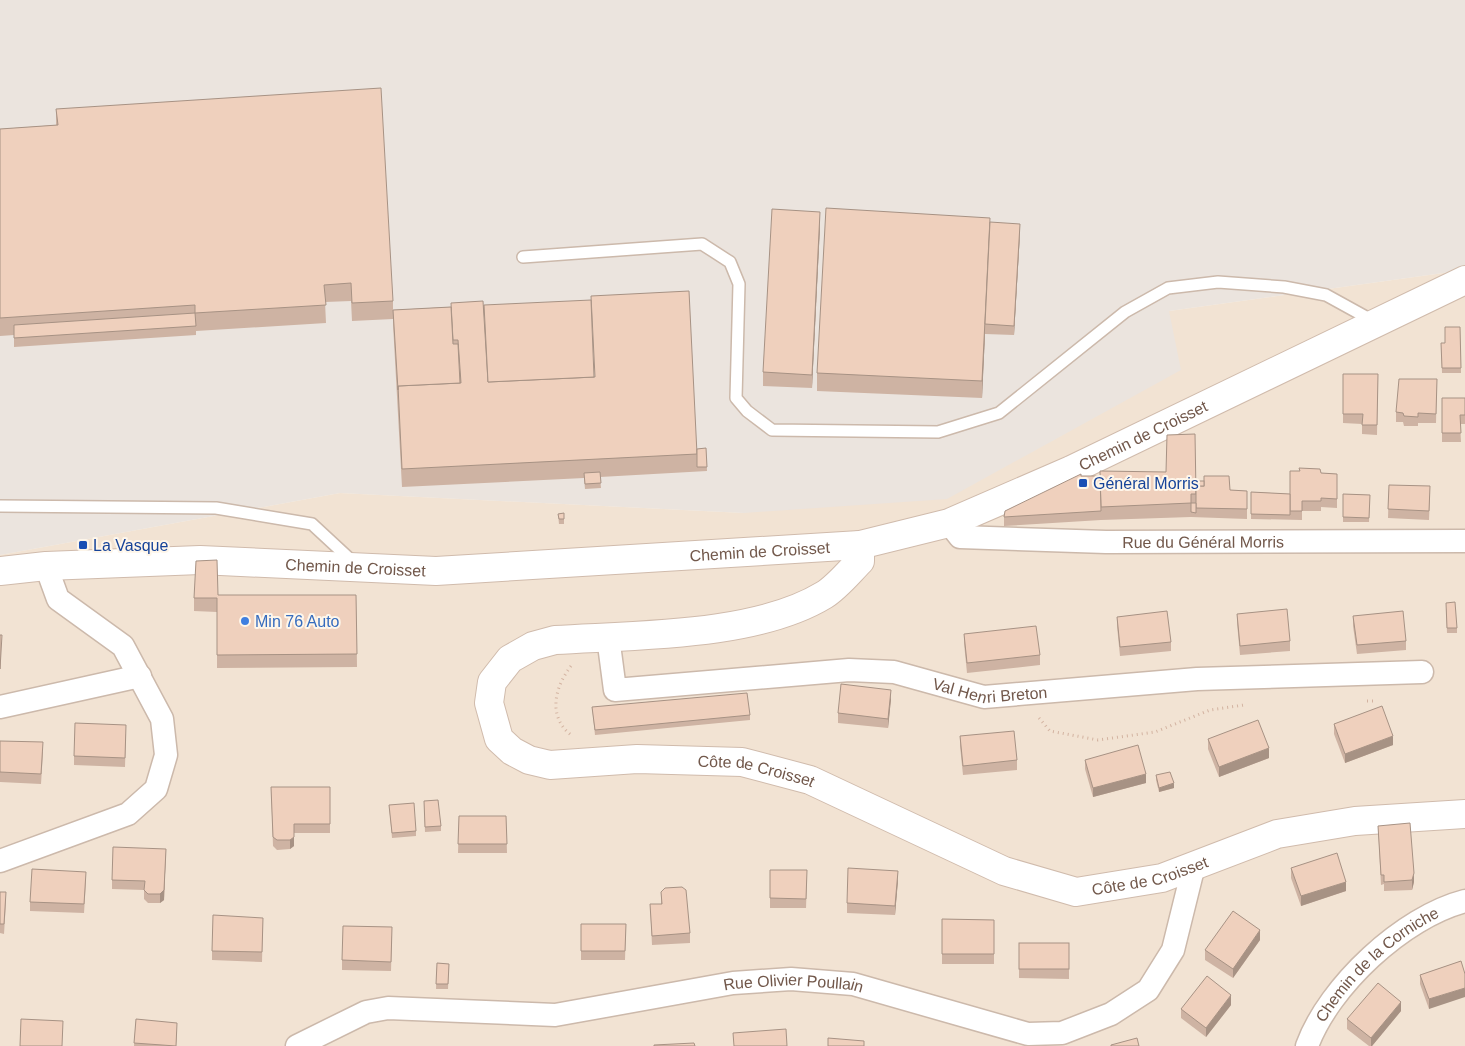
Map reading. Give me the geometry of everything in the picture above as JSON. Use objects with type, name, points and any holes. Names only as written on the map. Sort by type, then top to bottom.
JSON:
[{"type":"street","name":"Chemin de Croisset","points":[[0,571],[46,566],[200,560],[436,571],[860,545],[949,523],[1071,470],[1465,280]]},
{"type":"street","name":"Rue du Général Morris","points":[[949,523],[960,537],[980,538],[1106,542],[1465,541]]},
{"type":"street","name":"Côte de Croisset","points":[[860,545],[860,561],[825,594],[780,616],[694,632],[555,640],[533,646],[510,659],[492,682],[489,703],[499,739],[512,751],[529,760],[550,765],[637,759],[742,762],[810,780],[1004,871],[1076,892],[1162,878],[1276,834],[1355,821],[1465,814]]},
{"type":"street","points":[[0,862],[128,814],[156,789],[166,755],[162,720],[123,646],[58,599],[46,566]]},
{"type":"street","name":"Val Henri Breton","points":[[608,637],[616,690],[849,670],[894,672],[984,697],[1197,679],[1422,672]]},
{"type":"street","points":[[0,708],[140,676]]},
{"type":"street","name":"Rue Olivier Poullain","points":[[297,1046],[366,1012],[388,1008],[555,1015],[733,983],[792,979],[852,984],[1028,1034],[1062,1033],[1111,1014],[1148,990],[1172,950],[1194,866]]},
{"type":"street","name":"Chemin de la Corniche","points":[[1307,1046],[1312,1032],[1348,980],[1400,931],[1450,905],[1465,901]]},
{"type":"lane","points":[[523,257],[702,244],[730,262],[739,284],[736,398],[746,411],[772,430],[938,432],[1000,413],[1125,312],[1168,288],[1218,282],[1284,287],[1326,295],[1376,323]]},
{"type":"lane","points":[[0,506],[225,509],[312,524],[358,567]]},
{"type":"path","points":[[573,664],[562,677],[555,704],[560,726],[576,739]]},
{"type":"path","points":[[1017,694],[1050,731],[1098,740],[1155,732],[1210,710],[1252,704]]},
{"type":"path","points":[[1365,701],[1375,701]]},
{"type":"shaded area","points":[[0,0],[1465,0],[1465,270],[1169,311],[1181,370],[947,499],[744,513],[340,493],[0,555]]},
{"type":"shaded area","points":[[1465,270],[1465,1046],[0,1046],[0,555],[340,493],[744,513],[1169,311]]},
{"type":"building","points":[[381,88],[393,301],[352,303],[351,283],[324,285],[326,305],[195,313],[195,305],[0,318],[0,129],[58,125],[56,109]]},
{"type":"building","points":[[826,208],[990,218],[982,381],[817,373]]},
{"type":"building","points":[[772,209],[820,212],[812,375],[763,372]]},
{"type":"building","points":[[990,222],[1020,224],[1014,326],[985,324]]},
{"type":"building","points":[[689,291],[697,454],[402,469],[398,386],[461,383],[458,340],[453,340],[451,303],[483,301],[488,382],[595,377],[591,296]]},
{"type":"building","points":[[591,300],[594,377],[488,382],[484,305]]},
{"type":"building","points":[[451,307],[453,344],[458,344],[460,383],[398,386],[398,390],[393,310]]},
{"type":"building","points":[[195,313],[196,326],[14,338],[14,325]]},
{"type":"building","points":[[1445,327],[1460,327],[1461,368],[1442,368],[1441,343],[1445,343]]},
{"type":"building","points":[[1343,374],[1378,374],[1377,425],[1362,425],[1363,414],[1343,414]]},
{"type":"building","points":[[1399,379],[1437,379],[1436,414],[1418,413],[1418,417],[1404,416],[1403,413],[1396,412]]},
{"type":"building","points":[[1442,398],[1465,398],[1465,415],[1460,415],[1461,433],[1442,433]]},
{"type":"building","points":[[1195,434],[1196,494],[1191,494],[1191,503],[1101,507],[1100,471],[1166,472],[1167,435]]},
{"type":"building","points":[[706,448],[707,467],[697,467],[697,449]]},
{"type":"building","points":[[1299,468],[1320,469],[1321,473],[1337,474],[1337,499],[1321,498],[1321,501],[1302,501],[1302,511],[1290,511],[1290,471],[1300,471]]},
{"type":"building","points":[[600,472],[601,483],[585,484],[584,473]]},
{"type":"building","points":[[1081,474],[1081,476],[1100,476],[1101,511],[1004,517],[1005,511]]},
{"type":"building","points":[[1204,476],[1229,476],[1230,490],[1247,491],[1247,509],[1196,508],[1196,486],[1204,486]]},
{"type":"building","points":[[1196,481],[1204,481],[1204,486],[1196,486]]},
{"type":"building","points":[[1389,485],[1430,486],[1429,511],[1388,509]]},
{"type":"building","points":[[1251,492],[1290,494],[1290,515],[1251,514]]},
{"type":"building","points":[[1343,494],[1370,495],[1369,518],[1343,517]]},
{"type":"building","points":[[1191,503],[1196,503],[1196,513],[1191,512]]},
{"type":"building","points":[[564,513],[564,519],[559,519],[558,514]]},
{"type":"building","points":[[217,560],[218,595],[356,595],[357,654],[217,655],[217,598],[194,598],[196,561]]},
{"type":"building","points":[[1455,602],[1457,628],[1447,628],[1446,603]]},
{"type":"building","points":[[1287,609],[1290,641],[1240,646],[1237,614]]},
{"type":"building","points":[[1167,611],[1171,642],[1120,647],[1117,617]]},
{"type":"building","points":[[1403,611],[1406,641],[1357,645],[1353,616]]},
{"type":"building","points":[[1036,626],[1040,655],[967,663],[964,634]]},
{"type":"building","points":[[0,635],[2,635],[0,669]]},
{"type":"building","points":[[841,684],[891,690],[888,719],[838,713]]},
{"type":"building","points":[[747,693],[750,715],[595,730],[592,707]]},
{"type":"building","points":[[1382,706],[1393,736],[1345,754],[1334,724]]},
{"type":"building","points":[[1258,720],[1269,748],[1219,767],[1208,739]]},
{"type":"building","points":[[75,723],[126,725],[125,758],[74,756]]},
{"type":"building","points":[[1014,731],[1017,760],[963,766],[960,736]]},
{"type":"building","points":[[0,741],[43,742],[41,774],[0,772]]},
{"type":"building","points":[[1138,745],[1146,774],[1093,788],[1085,760]]},
{"type":"building","points":[[1170,772],[1174,783],[1159,788],[1156,775]]},
{"type":"building","points":[[271,787],[330,787],[330,824],[294,824],[294,837],[290,840],[277,840],[273,837]]},
{"type":"building","points":[[438,800],[441,826],[425,827],[424,801]]},
{"type":"building","points":[[414,803],[416,831],[392,833],[389,805]]},
{"type":"building","points":[[459,816],[506,816],[507,844],[458,844]]},
{"type":"building","points":[[1410,823],[1414,873],[1412,880],[1384,882],[1384,875],[1381,875],[1378,826]]},
{"type":"building","points":[[113,847],[166,849],[164,890],[160,894],[148,894],[144,890],[145,881],[112,880]]},
{"type":"building","points":[[1337,853],[1346,882],[1301,896],[1291,868]]},
{"type":"building","points":[[848,868],[898,871],[895,906],[847,903]]},
{"type":"building","points":[[32,869],[86,872],[84,904],[30,902]]},
{"type":"building","points":[[770,870],[807,870],[806,899],[770,898]]},
{"type":"building","points":[[682,887],[686,890],[690,933],[652,936],[650,904],[662,904],[661,892],[665,888]]},
{"type":"building","points":[[0,892],[6,892],[4,924],[0,924]]},
{"type":"building","points":[[1233,911],[1260,930],[1233,969],[1205,950]]},
{"type":"building","points":[[213,915],[263,918],[262,952],[212,951]]},
{"type":"building","points":[[942,919],[994,920],[994,954],[942,954]]},
{"type":"building","points":[[581,924],[626,924],[625,951],[581,951]]},
{"type":"building","points":[[343,926],[392,927],[391,962],[342,960]]},
{"type":"building","points":[[1019,943],[1069,943],[1069,969],[1019,969]]},
{"type":"building","points":[[1461,961],[1465,974],[1465,988],[1429,999],[1420,975]]},
{"type":"building","points":[[437,963],[449,964],[448,984],[436,984]]},
{"type":"building","points":[[1207,976],[1231,995],[1206,1028],[1181,1009]]},
{"type":"building","points":[[1378,983],[1401,1002],[1371,1038],[1347,1019]]},
{"type":"building","points":[[21,1019],[63,1021],[62,1046],[20,1046]]},
{"type":"building","points":[[136,1019],[177,1023],[176,1046],[134,1043]]},
{"type":"building","points":[[786,1029],[787,1046],[734,1046],[733,1033]]},
{"type":"building","points":[[828,1038],[864,1041],[864,1046],[828,1046]]},
{"type":"building","points":[[1137,1038],[1139,1046],[1111,1046],[1111,1045]]},
{"type":"building","points":[[694,1043],[695,1046],[654,1046],[654,1045]]},
{"type":"place","name":"Général Morris","points":[[1083,483]]},
{"type":"place","name":"La Vasque","points":[[83,545]]},
{"type":"place","name":"Min 76 Auto","points":[[245,621]]}]
